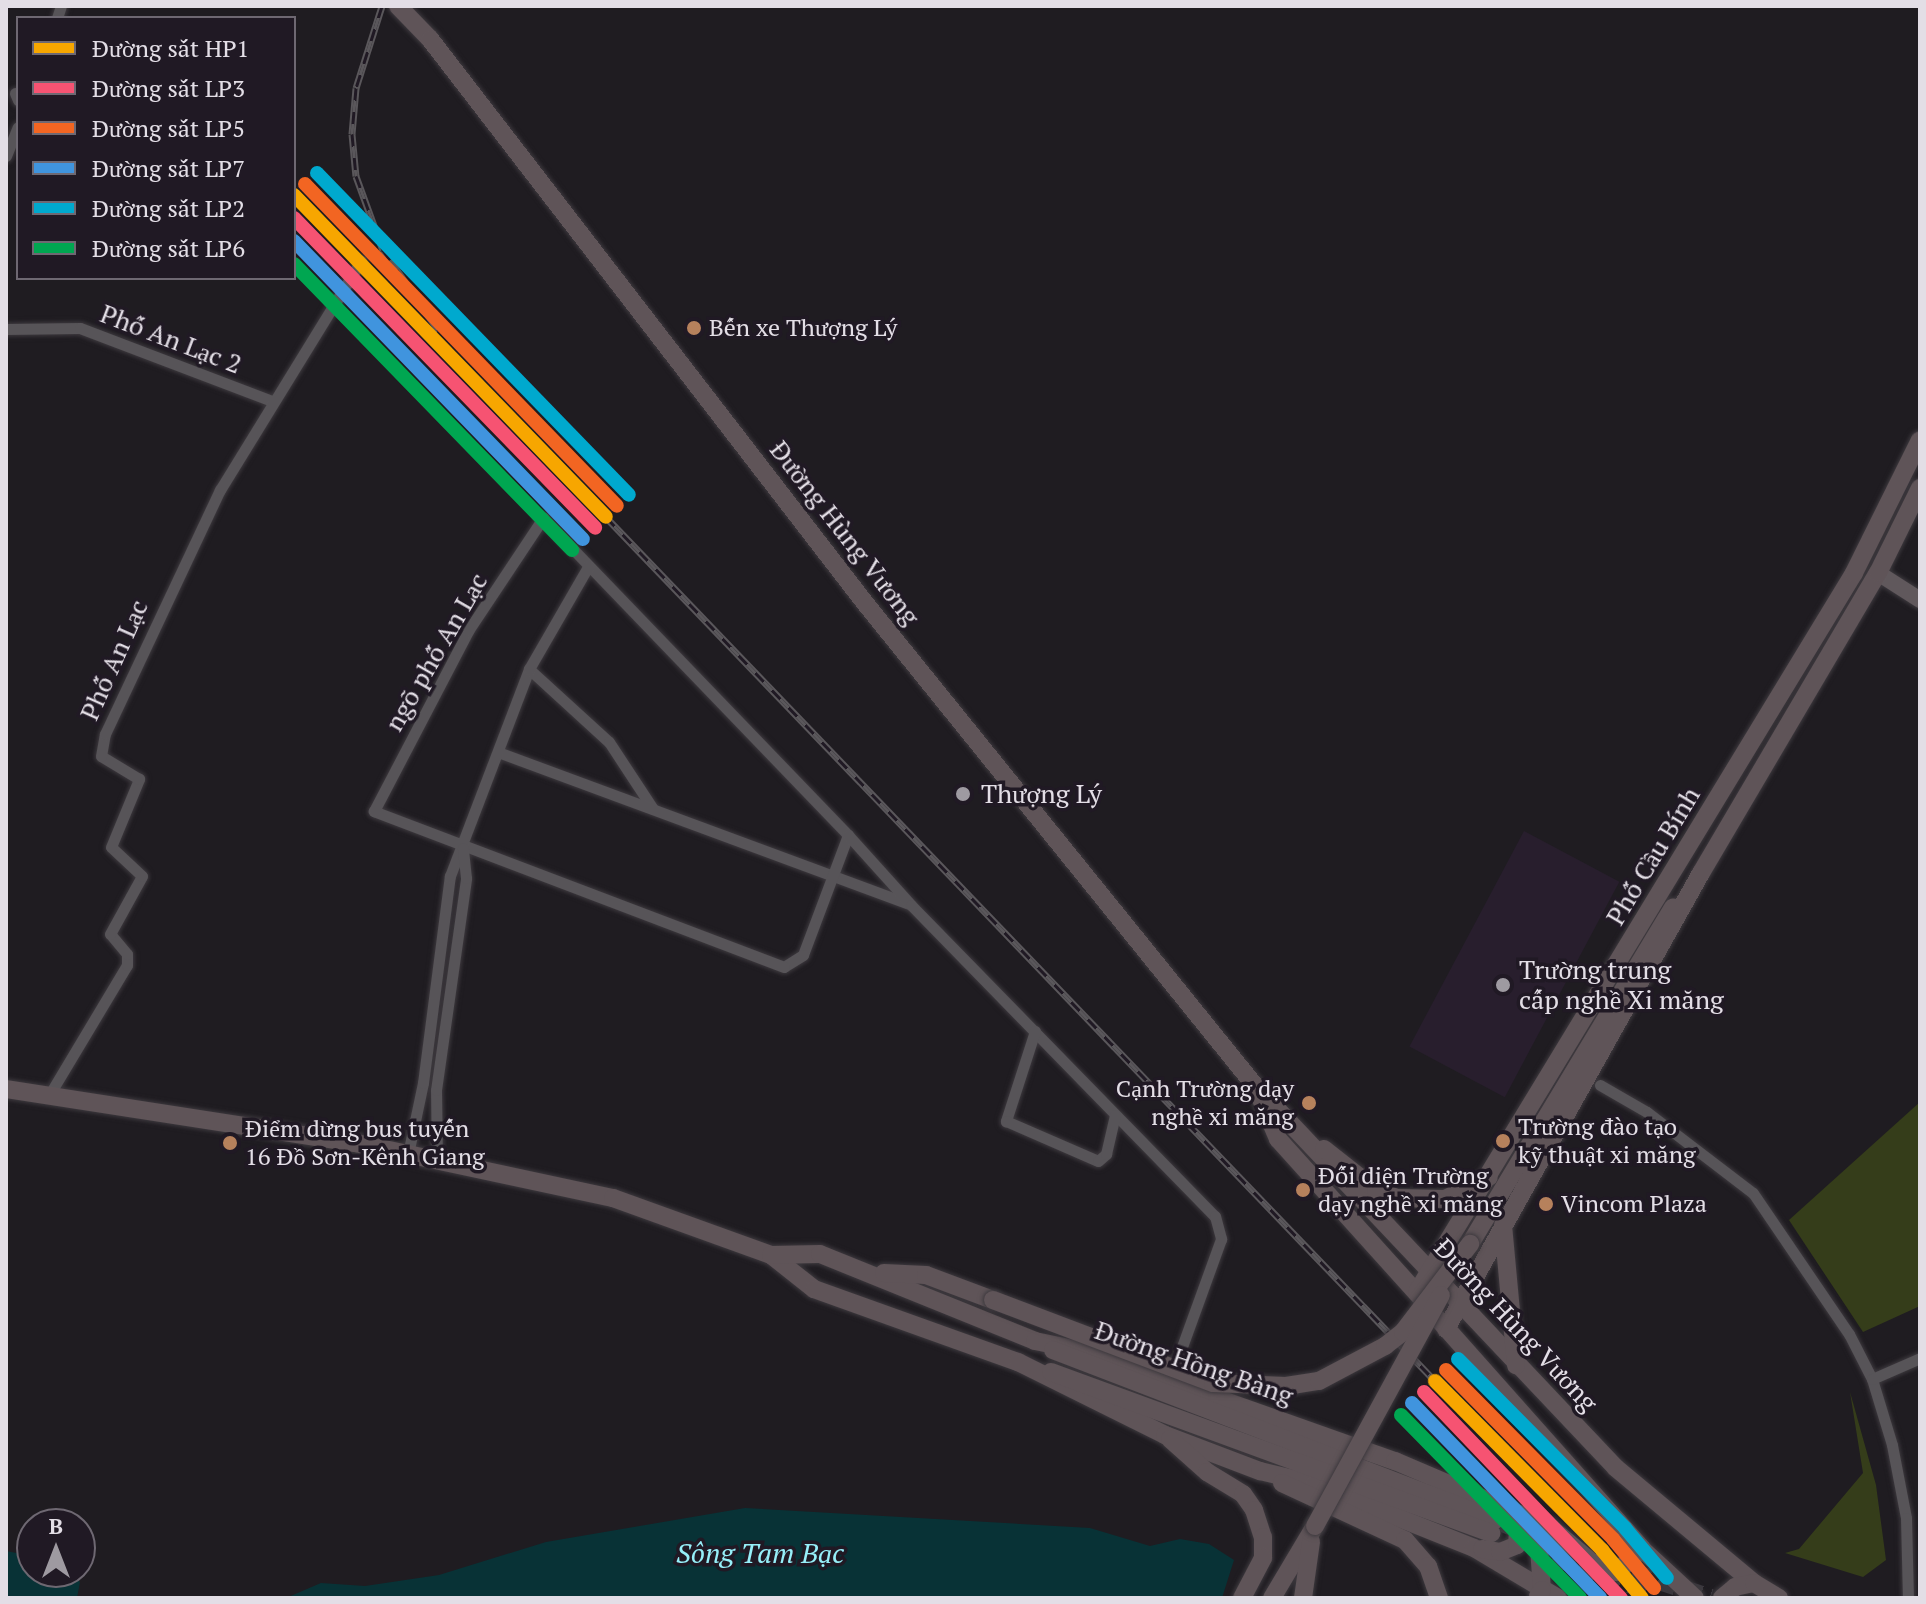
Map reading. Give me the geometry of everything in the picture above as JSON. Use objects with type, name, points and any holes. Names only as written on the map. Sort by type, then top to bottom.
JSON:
[{"type":"main road","name":"Đường Hùng Vương","points":[[398,6],[430,39],[865,603],[1256,1087],[1616,1468],[1754,1583],[1783,1598]]},
{"type":"main road","name":"Phố Cầu Bính","points":[[1417,1292],[1428,1270],[1491,1176],[1854,573],[1920,440]]},
{"type":"main road","name":"Phố Cầu Bính","points":[[1446,1329],[1462,1306],[1503,1225],[1701,873],[1878,573],[1920,488]]},
{"type":"main road","points":[[1878,573],[1920,600]]},
{"type":"main road","points":[[1659,924],[1675,872]]},
{"type":"main road","points":[[1272,1598],[1470,1244],[1659,924],[1701,873]]},
{"type":"main road","name":"Đường Hùng Vương","points":[[1256,1087],[1278,1139],[1642,1549],[1695,1598]]},
{"type":"main road","name":"Đường Hồng Bàng","points":[[6,1089],[408,1154],[613,1198],[771,1255],[814,1289],[1018,1362],[1165,1435],[1260,1471],[1314,1484],[1474,1548],[1545,1595]]},
{"type":"main road","points":[[1306,1139],[1341,1158],[1376,1190],[1397,1198],[1445,1199],[1491,1176]]},
{"type":"main road","points":[[1494,1384],[1516,1365],[1503,1225]]},
{"type":"main road","points":[[866,1272],[926,1275],[1213,1383],[1286,1386],[1319,1381],[1385,1346],[1403,1332],[1470,1244]]},
{"type":"main road","name":"Đường Hồng Bàng","points":[[771,1255],[820,1254],[1035,1341],[1084,1351],[1395,1461],[1518,1515],[1539,1548],[1545,1595]]},
{"type":"main road","points":[[1018,1362],[1082,1380],[1493,1526],[1078,1364],[1035,1341]]},
{"type":"main road","points":[[1165,1435],[1207,1472],[1243,1494],[1254,1510],[1263,1548],[1253,1579],[1242,1598]]},
{"type":"main road","points":[[1260,1471],[1405,1540],[1428,1566],[1439,1598]]},
{"type":"main road","points":[[1474,1548],[1510,1550],[1521,1537],[1518,1515],[1550,1527],[1602,1571],[1617,1572],[1642,1549]]},
{"type":"main road","points":[[1303,1598],[1315,1526]]},
{"type":"main road","points":[[1722,1598],[1735,1587],[1754,1583]]},
{"type":"street","points":[[6,156],[16,132]]},
{"type":"street","name":"Phố An Lạc","points":[[48,1097],[127,965],[127,954],[110,934],[142,876],[111,847],[139,779],[101,756],[100,748],[175,578],[272,401],[302,364],[361,261]]},
{"type":"street","name":"Phố An Lạc 2","points":[[6,329],[80,328],[272,401]]},
{"type":"street","name":"ngõ phố An Lạc","points":[[463,848],[374,811],[468,631],[543,518],[588,567]]},
{"type":"street","points":[[408,1154],[423,1083],[450,876],[529,669],[588,567],[848,835],[911,905],[1215,1216],[1221,1229],[1179,1355]]},
{"type":"street","points":[[529,669],[609,742],[653,809]]},
{"type":"street","points":[[498,752],[911,905]]},
{"type":"street","points":[[463,848],[784,967],[803,955],[848,835]]},
{"type":"street","points":[[437,1160],[436,1090],[466,878],[463,848]]},
{"type":"street","points":[[1035,1031],[1006,1121],[1098,1161],[1106,1154],[1115,1115]]},
{"type":"street","points":[[1600,1085],[1647,1112],[1753,1193],[1849,1334],[1872,1379],[1892,1445],[1906,1518],[1908,1598]]},
{"type":"street","points":[[1872,1379],[1920,1358]]},
{"type":"shaded area","name":"Trường trung cấp nghề Xi măng","points":[[1524,831],[1619,882],[1505,1097],[1409,1046]]},
{"type":"green space","points":[[1920,1102],[1920,1306],[1863,1332],[1789,1220]]},
{"type":"green space","points":[[1850,1392],[1876,1485],[1886,1560],[1863,1577],[1785,1553],[1799,1549],[1863,1473]]},
{"type":"water","name":"Sông Tam Bạc","points":[[745,1508],[1090,1528],[1150,1546],[1180,1539],[1209,1544],[1234,1560],[1222,1598],[286,1598],[321,1583],[365,1586],[439,1575],[546,1542]]},
{"type":"water","points":[[6,1551],[16,1553],[16,1588],[79,1588],[77,1598],[6,1598]]},
{"type":"tunnel","points":[[1495,1520],[1579,1554]]},
{"type":"tunnel","points":[[1553,1557],[1646,1590]]},
{"type":"tunnel","points":[[1607,1564],[1711,1598]]},
{"type":"railway","points":[[382,6],[356,88],[352,134],[356,176],[383,250],[439,331]]},
{"type":"railway","points":[[606,517],[1435,1381]]},
{"type":"rail line","name":"LP2","points":[[317,173],[629,495]]},
{"type":"rail line","name":"LP5","points":[[305,184],[617,506]]},
{"type":"rail line","name":"HP1","points":[[296,197],[606,517]]},
{"type":"rail line","name":"LP3","points":[[296,220],[595,528]]},
{"type":"rail line","name":"LP7","points":[[296,243],[583,539]]},
{"type":"rail line","name":"LP6","points":[[296,266],[572,550]]},
{"type":"rail line","name":"LP2","points":[[1458,1359],[1625,1528],[1667,1578]]},
{"type":"rail line","name":"LP5","points":[[1446,1370],[1613,1539],[1654,1588]]},
{"type":"rail line","name":"HP1","points":[[1435,1381],[1602,1550],[1642,1598]]},
{"type":"rail line","name":"LP3","points":[[1424,1392],[1621,1598]]},
{"type":"rail line","name":"LP7","points":[[1412,1403],[1600,1598]]},
{"type":"rail line","name":"LP6","points":[[1401,1415],[1580,1598]]},
{"type":"place","name":"Bến xe Thượng Lý","points":[[694,328]]},
{"type":"place","name":"Thượng Lý","points":[[963,794]]},
{"type":"place","name":"Trường trung cấp nghề Xi măng","points":[[1503,985]]},
{"type":"place","name":"Cạnh Trường dạy nghề xi măng","points":[[1309,1103]]},
{"type":"place","name":"Trường đào tạo kỹ thuật xi măng","points":[[1503,1141]]},
{"type":"place","name":"Điểm dừng bus tuyến 16 Đồ Sơn-Kênh Giang","points":[[230,1143]]},
{"type":"place","name":"Đối diện Trường dạy nghề xi măng","points":[[1303,1190]]},
{"type":"place","name":"Vincom Plaza","points":[[1546,1204]]}]
